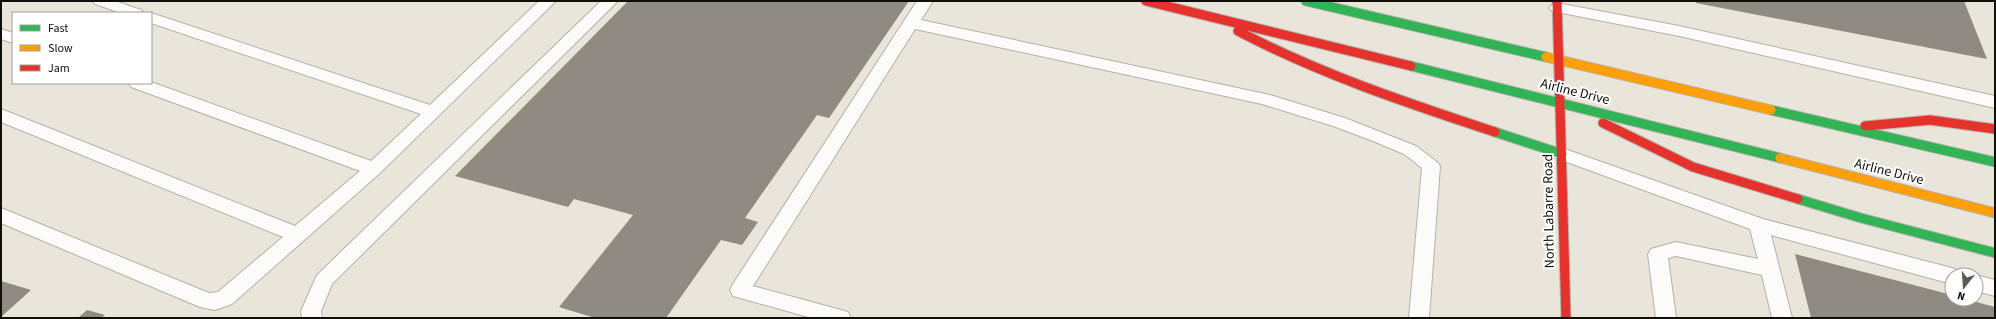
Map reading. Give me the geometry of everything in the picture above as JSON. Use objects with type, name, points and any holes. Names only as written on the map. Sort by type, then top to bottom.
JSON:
[{"type":"main road","name":"Airline Drive","points":[[1146,1],[1561,102],[1995,213]]},
{"type":"main road","name":"Airline Drive","points":[[1306,1],[1560,62],[1995,162]]},
{"type":"main road","name":"North Labarre Road","points":[[1557,4],[1560,62],[1566,318]]},
{"type":"main road","points":[[1215,18],[1265,46],[1378,93],[1562,154]]},
{"type":"main road","points":[[1561,102],[1693,167],[1861,218],[1995,253]]},
{"type":"main road","points":[[1848,128],[1930,120],[1995,129]]},
{"type":"lane","points":[[100,1],[133,12]]},
{"type":"lane","points":[[1,215],[211,302],[225,298],[374,169],[548,1]]},
{"type":"lane","points":[[312,318],[311,311],[324,280],[610,1]]},
{"type":"lane","points":[[841,318],[740,290],[925,1]]},
{"type":"lane","points":[[1557,4],[1995,102]]},
{"type":"lane","points":[[152,18],[434,112]]},
{"type":"lane","points":[[911,23],[1264,99],[1339,122],[1410,150],[1431,166],[1419,318]]},
{"type":"lane","points":[[152,33],[168,24]]},
{"type":"lane","points":[[1,34],[12,38]]},
{"type":"lane","points":[[140,84],[374,169]]},
{"type":"lane","points":[[1,115],[298,235]]},
{"type":"lane","points":[[1562,154],[1759,224],[1944,274]]},
{"type":"lane","points":[[1759,224],[1782,318]]},
{"type":"lane","points":[[1666,318],[1658,254],[1676,249],[1771,270]]},
{"type":"lane","points":[[1984,285],[1995,288]]},
{"type":"building","points":[[628,1],[909,1],[829,118],[817,115],[745,218],[758,222],[742,245],[721,240],[666,318],[595,318],[559,307],[633,215],[574,199],[568,207],[455,176]]},
{"type":"building","points":[[1696,1],[1964,1],[1987,59],[1696,3]]},
{"type":"building","points":[[1795,254],[1944,293],[1944,307],[1984,307],[1984,304],[1995,307],[1995,318],[1811,318]]},
{"type":"building","points":[[1,281],[31,290],[1,317]]},
{"type":"building","points":[[87,310],[105,315],[101,318],[78,318]]},
{"type":"traffic: fast","points":[[1306,1],[1546,57]]},
{"type":"traffic: fast","points":[[1411,66],[1780,158]]},
{"type":"traffic: fast","points":[[1771,110],[1995,162]]},
{"type":"traffic: fast","points":[[1495,132],[1562,154]]},
{"type":"traffic: fast","points":[[1798,199],[1861,218],[1995,253]]},
{"type":"traffic: slow","points":[[1546,57],[1771,110]]},
{"type":"traffic: slow","points":[[1780,158],[1995,213]]},
{"type":"traffic: jam","points":[[1146,1],[1411,66]]},
{"type":"traffic: jam","points":[[1557,1],[1566,318]]},
{"type":"traffic: jam","points":[[1238,31],[1300,62],[1364,88],[1495,132]]},
{"type":"traffic: jam","points":[[1865,126],[1930,120],[1995,129]]},
{"type":"traffic: jam","points":[[1603,123],[1693,167],[1798,199]]}]
